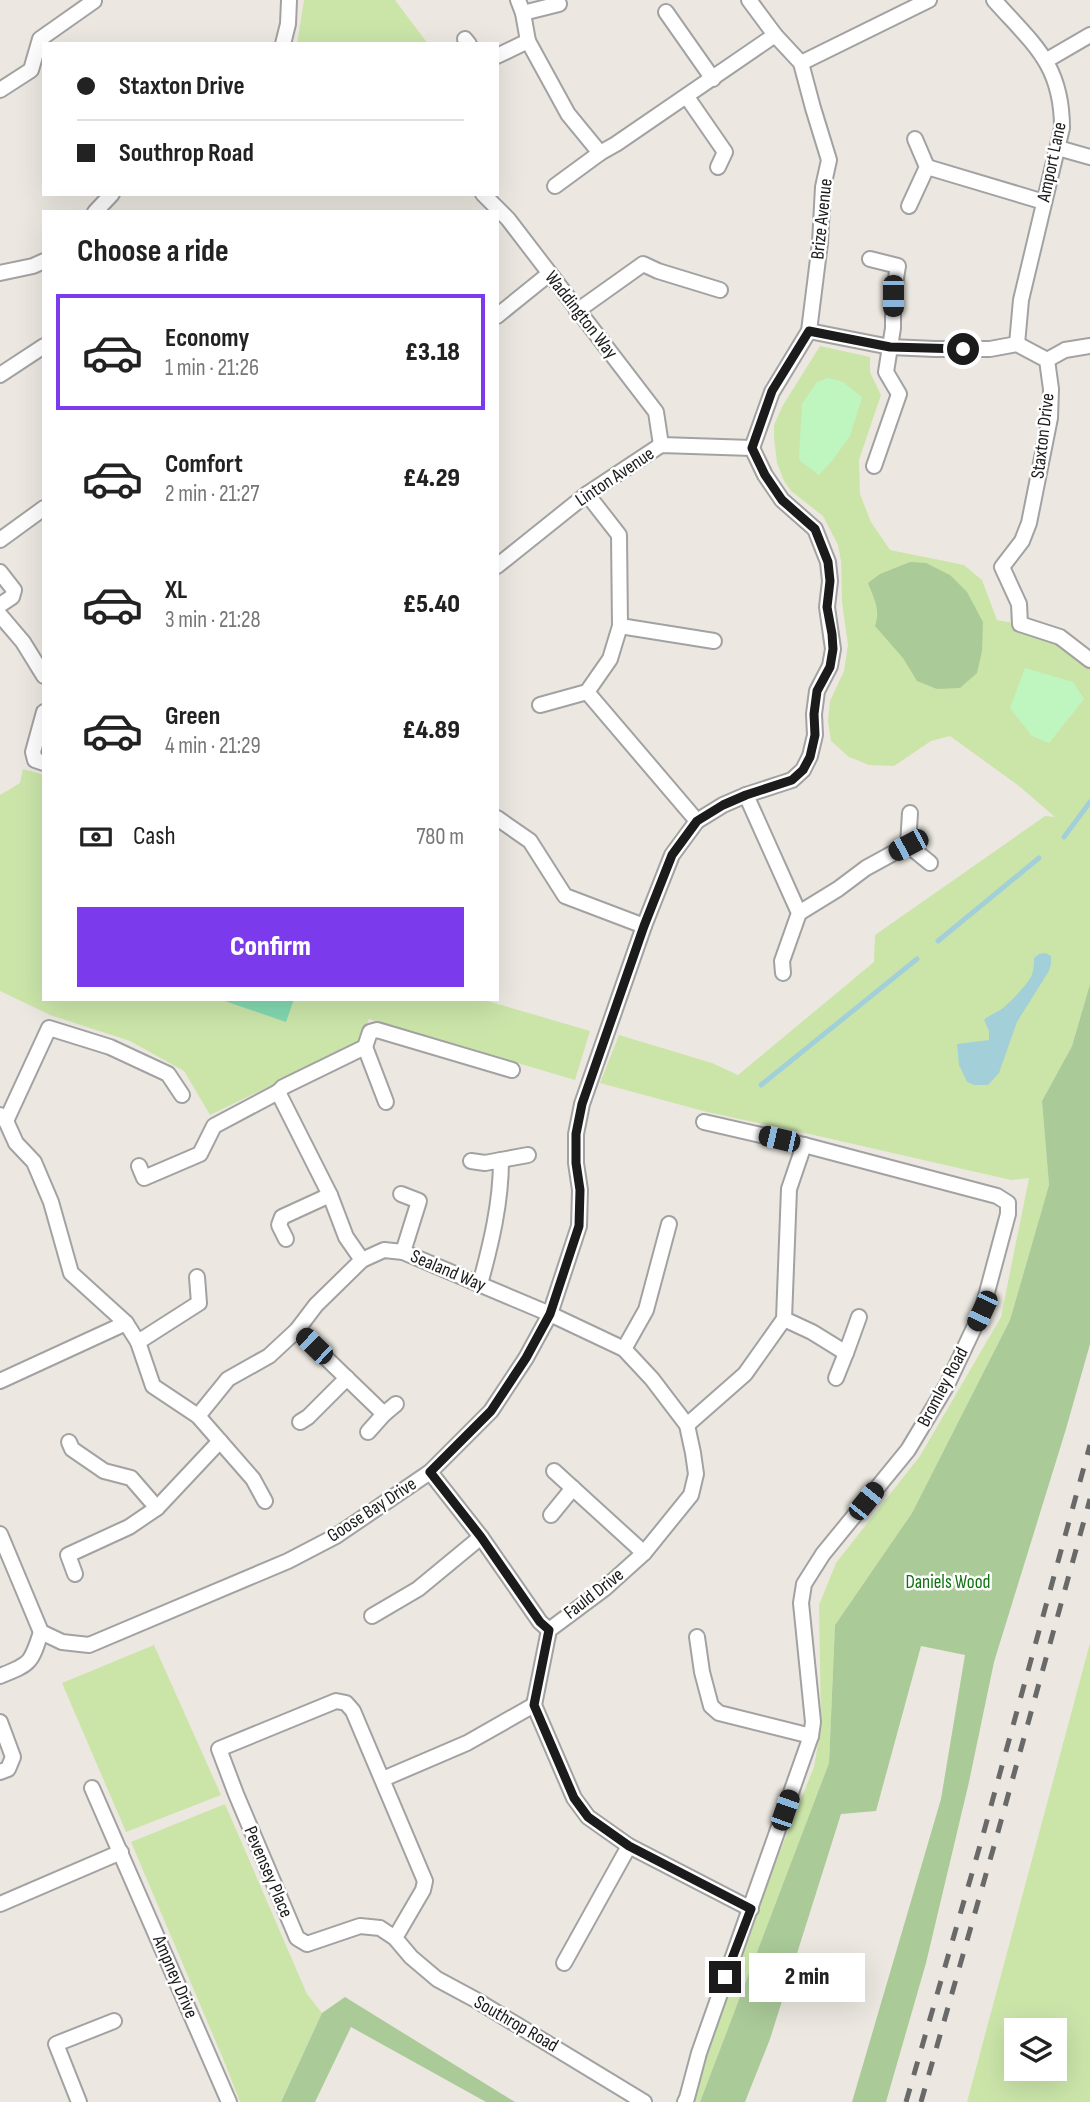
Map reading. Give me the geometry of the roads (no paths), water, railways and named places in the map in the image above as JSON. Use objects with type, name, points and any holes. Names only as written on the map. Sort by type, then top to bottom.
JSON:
[{"type":"street","points":[[0,90],[32,70],[40,39],[93,0]]},
{"type":"street","points":[[284,42],[288,24],[289,0]]},
{"type":"street","name":"Brize Avenue","points":[[749,0],[775,35],[801,63],[829,160],[822,187],[820,243],[809,331],[772,391],[752,448]]},
{"type":"street","points":[[801,63],[927,0]]},
{"type":"street","name":"Amport Lane","points":[[994,0],[1047,60],[1062,104],[1062,128],[1021,300],[1017,344]]},
{"type":"street","points":[[559,4],[520,6],[528,41],[568,114],[600,153]]},
{"type":"street","points":[[666,12],[713,79]]},
{"type":"street","points":[[555,186],[775,35]]},
{"type":"street","points":[[1047,60],[1090,35]]},
{"type":"street","points":[[499,55],[528,41]]},
{"type":"street","points":[[687,97],[725,152],[718,167]]},
{"type":"street","points":[[909,206],[927,167],[915,139]]},
{"type":"street","points":[[1058,148],[1090,157]]},
{"type":"street","points":[[927,167],[1044,202]]},
{"type":"street","points":[[96,210],[110,196]]},
{"type":"street","name":"Waddington Way","points":[[485,196],[508,219],[656,412],[661,445]]},
{"type":"street","points":[[870,259],[898,266],[886,372],[899,394],[874,466]]},
{"type":"street","points":[[0,273],[42,262]]},
{"type":"street","points":[[578,311],[643,264],[720,290]]},
{"type":"street","points":[[499,314],[549,274]]},
{"type":"street","points":[[809,331],[890,347],[990,349],[1017,344],[1047,360],[1065,350],[1090,346]]},
{"type":"street","points":[[0,375],[42,347]]},
{"type":"street","name":"Staxton Drive","points":[[1047,360],[1051,389],[1050,418],[1042,461],[1026,532],[1002,567],[1020,604],[1020,624],[1060,637],[1090,660]]},
{"type":"street","name":"Linton Avenue","points":[[499,564],[587,494],[661,445],[752,448]]},
{"type":"street","name":"Goose Bay Drive","points":[[41,1632],[62,1642],[89,1645],[288,1561],[336,1536],[430,1472],[491,1411],[526,1358],[550,1314],[579,1226],[580,1190],[576,1134],[582,1104],[644,926],[672,855],[697,821],[746,795],[792,780],[803,770],[810,757],[815,735],[817,691],[830,667],[833,649],[827,607],[830,581],[828,562],[815,529],[782,500],[765,475],[752,448]]},
{"type":"street","points":[[540,705],[587,692],[610,659],[620,626],[619,535],[587,494]]},
{"type":"street","points":[[0,540],[42,509]]},
{"type":"street","points":[[0,572],[14,590],[12,597],[0,605]]},
{"type":"street","points":[[0,615],[23,642],[42,673]]},
{"type":"street","points":[[620,626],[714,640]]},
{"type":"street","points":[[587,692],[697,821]]},
{"type":"street","points":[[42,719],[33,752],[35,760],[42,762]]},
{"type":"street","points":[[746,795],[799,913]]},
{"type":"street","points":[[908,845],[909,813]]},
{"type":"street","points":[[499,819],[530,841],[565,896],[644,926]]},
{"type":"street","points":[[783,973],[782,961],[799,913],[866,868],[908,845]]},
{"type":"street","points":[[908,845],[930,863]]},
{"type":"street","points":[[182,1095],[168,1074],[110,1047],[49,1028],[3,1118],[16,1143],[34,1162],[51,1202],[71,1273],[126,1323],[138,1342],[153,1386],[198,1416],[253,1479],[265,1501]]},
{"type":"street","points":[[386,1102],[365,1047],[370,1032],[377,1030],[512,1070]]},
{"type":"street","points":[[139,1166],[144,1178],[200,1154],[214,1126],[283,1087],[365,1047]]},
{"type":"street","points":[[278,1092],[330,1195],[346,1237],[362,1260]]},
{"type":"street","name":"Bromley Road","points":[[704,1122],[804,1145],[998,1196],[1008,1203],[1008,1214],[982,1311],[947,1385],[908,1450],[823,1554],[804,1584],[801,1602],[813,1723],[811,1736]]},
{"type":"street","points":[[687,1425],[745,1374],[784,1320],[789,1189],[804,1145]]},
{"type":"street","points":[[471,1161],[485,1163],[528,1155]]},
{"type":"street","points":[[480,1284],[494,1232],[501,1184],[501,1160]]},
{"type":"street","points":[[401,1194],[419,1201],[403,1252]]},
{"type":"street","points":[[286,1240],[279,1225],[282,1217],[330,1195]]},
{"type":"street","points":[[624,1349],[646,1310],[669,1224]]},
{"type":"street","name":"Sealand Way","points":[[198,1416],[228,1379],[269,1356],[298,1330],[316,1305],[362,1260],[384,1250],[403,1252],[550,1314]]},
{"type":"street","points":[[138,1342],[199,1303],[197,1277]]},
{"type":"street","name":"Fauld Drive","points":[[534,1705],[549,1630],[604,1589],[644,1553],[691,1495],[696,1474],[687,1425],[652,1379],[624,1349],[550,1314]]},
{"type":"street","points":[[836,1378],[859,1317]]},
{"type":"street","points":[[784,1320],[812,1332],[846,1353]]},
{"type":"street","points":[[0,1381],[126,1323]]},
{"type":"street","points":[[298,1330],[384,1414]]},
{"type":"street","points":[[300,1422],[347,1378]]},
{"type":"street","points":[[368,1432],[396,1404]]},
{"type":"street","points":[[75,1574],[68,1555],[129,1527],[157,1508],[220,1441]]},
{"type":"street","points":[[69,1442],[72,1449],[104,1471],[131,1478],[157,1508]]},
{"type":"street","points":[[554,1471],[644,1553]]},
{"type":"street","points":[[430,1472],[481,1537],[540,1622],[549,1630]]},
{"type":"street","points":[[551,1515],[573,1488]]},
{"type":"street","points":[[0,1534],[41,1632],[35,1652],[27,1665],[0,1676]]},
{"type":"street","points":[[372,1616],[418,1589],[481,1537]]},
{"type":"street","points":[[685,2102],[699,2053],[811,1736],[719,1713],[711,1706],[697,1637]]},
{"type":"street","name":"Pevensey Place","points":[[336,1701],[346,1703],[353,1711],[383,1779],[425,1881],[423,1890],[395,1938],[380,1928],[360,1926],[307,1944],[296,1938],[219,1749],[336,1701]]},
{"type":"street","points":[[383,1779],[467,1743],[534,1705],[574,1798],[588,1817],[629,1846],[751,1909]]},
{"type":"street","points":[[0,1722],[13,1756],[8,1769],[0,1772]]},
{"type":"street","name":"Ampney Drive","points":[[92,1788],[229,2102]]},
{"type":"street","points":[[565,1963],[629,1846]]},
{"type":"street","points":[[0,1904],[121,1852]]},
{"type":"street","name":"Southrop Road","points":[[395,1938],[411,1957],[438,1979],[498,2012],[644,2102]]},
{"type":"street","points":[[79,2102],[56,2044],[114,2021]]},
{"type":"water","points":[[1046,953],[1051,956],[1049,971],[1017,1022],[999,1073],[988,1085],[967,1082],[959,1065],[957,1044],[989,1040],[989,1031],[984,1020],[1003,1008],[1019,992],[1031,977],[1034,958]]},
{"type":"waterway","points":[[1064,837],[1090,802]]},
{"type":"waterway","points":[[938,941],[1039,858]]},
{"type":"waterway","points":[[761,1085],[917,959]]},
{"type":"railway","points":[[906,2102],[983,1835],[1090,1445]]},
{"type":"railway","points":[[921,2102],[1090,1499]]},
{"type":"park label","name":"Daniels Wood","points":[[948,1582]]}]
